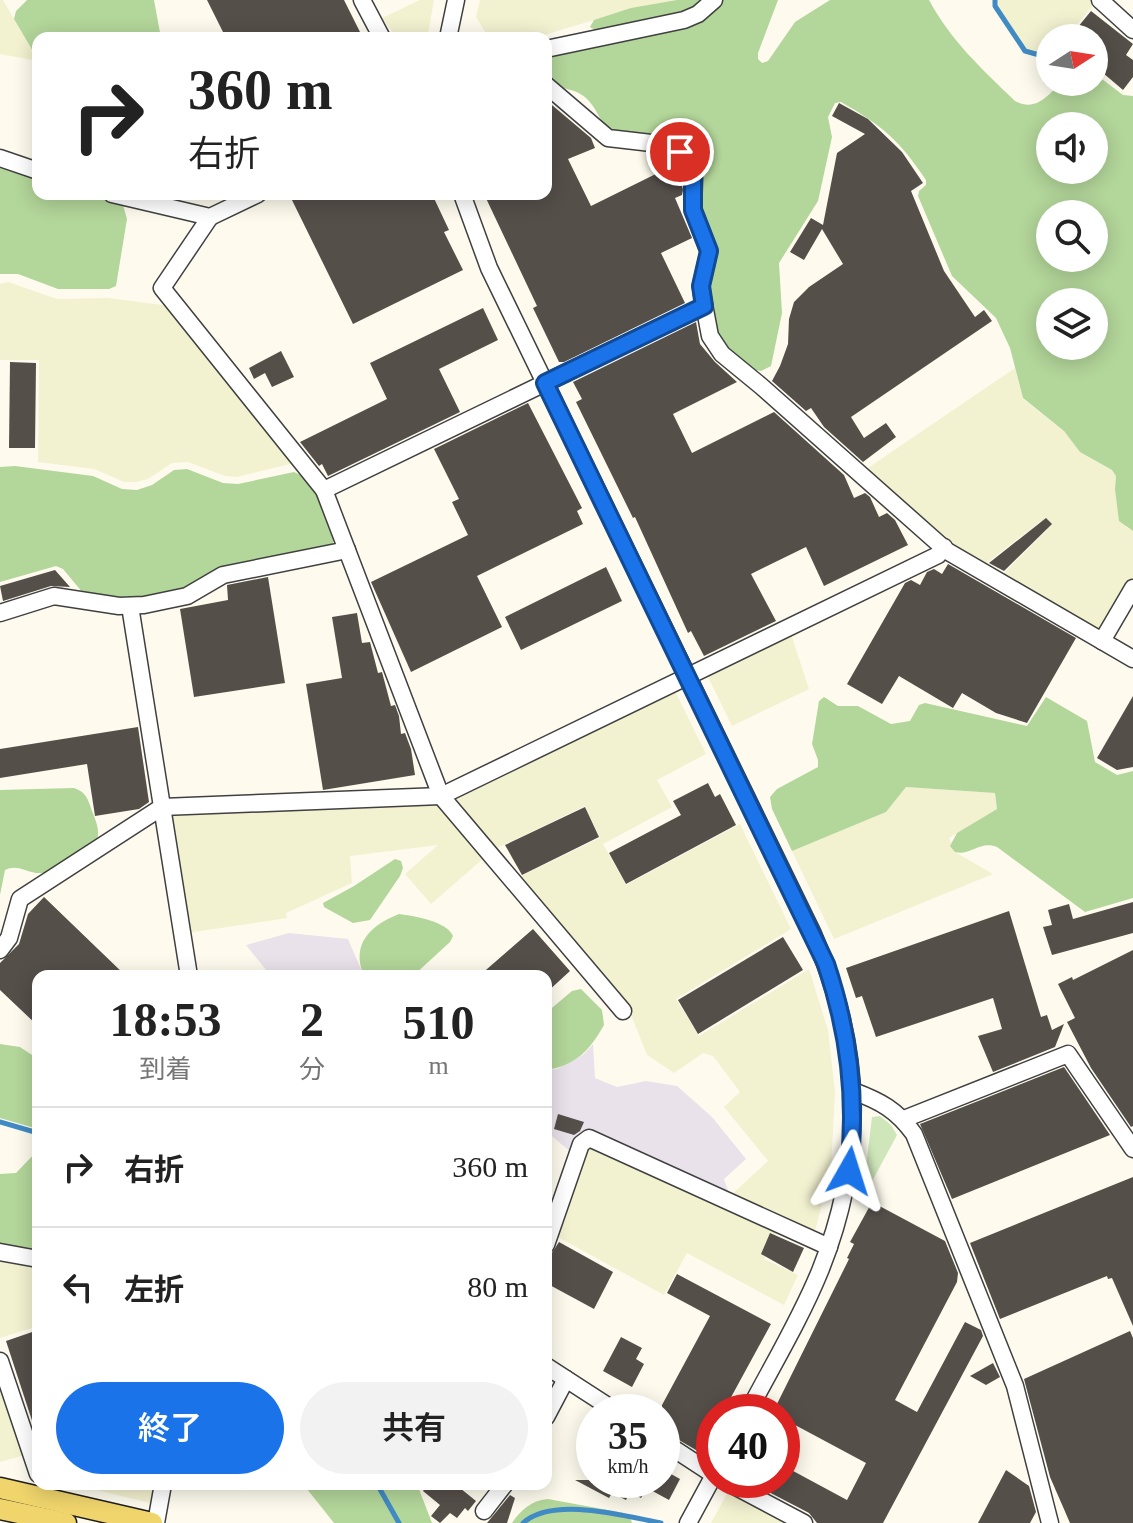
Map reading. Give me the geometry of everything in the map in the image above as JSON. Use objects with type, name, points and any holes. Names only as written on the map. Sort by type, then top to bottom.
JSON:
[{"type":"main road","points":[[0,1488],[32,1488]]},
{"type":"main road","points":[[44,1490],[154,1523]]},
{"type":"main road","points":[[0,1509],[66,1523]]},
{"type":"street","points":[[362,0],[379,32]]},
{"type":"street","points":[[449,32],[456,0]]},
{"type":"street","points":[[552,48],[684,20],[698,14],[714,0]]},
{"type":"street","points":[[1100,0],[1133,30]]},
{"type":"street","points":[[552,90],[608,138],[660,144],[688,158],[694,177],[693,210],[709,251],[701,286],[704,306],[710,336],[722,354],[944,547],[1133,659]]},
{"type":"street","points":[[0,158],[32,169]]},
{"type":"street","points":[[138,200],[210,217]]},
{"type":"street","points":[[245,200],[210,217],[162,288],[324,490],[441,796],[623,1011]]},
{"type":"street","points":[[464,200],[489,268],[826,964],[845,1026],[853,1091],[849,1171],[829,1247],[809,1296],[757,1394]]},
{"type":"street","points":[[324,490],[704,306]]},
{"type":"street","points":[[0,950],[9,938],[20,899],[162,807],[441,796],[938,555],[944,547]]},
{"type":"street","points":[[0,613],[54,596],[130,606],[187,596],[223,575],[347,550]]},
{"type":"street","points":[[1102,641],[1133,588]]},
{"type":"street","points":[[130,606],[188,970]]},
{"type":"street","points":[[904,1119],[1068,1054],[1133,1149]]},
{"type":"street","points":[[853,1091],[891,1107],[914,1134],[1015,1386],[1050,1523]]},
{"type":"street","points":[[552,1228],[581,1144],[589,1138],[829,1247]]},
{"type":"street","points":[[0,1252],[32,1258]]},
{"type":"street","points":[[0,1361],[32,1456]]},
{"type":"street","points":[[552,1370],[589,1394]]},
{"type":"street","points":[[552,1406],[566,1379]]},
{"type":"street","points":[[154,1523],[162,1490]]},
{"type":"street","points":[[484,1511],[500,1490]]},
{"type":"street","points":[[688,1523],[702,1498]]},
{"type":"street","points":[[757,1498],[804,1523]]},
{"type":"shaded area","points":[[289,933],[348,939],[361,970],[266,970],[246,945]]},
{"type":"shaded area","points":[[593,1044],[595,1078],[617,1087],[646,1081],[677,1086],[712,1117],[746,1159],[724,1179],[730,1196],[587,1130],[580,1133],[573,1154],[552,1136],[552,1069],[584,1054]]},
{"type":"green space","points":[[0,0],[3,0],[32,51],[32,60],[0,54]]},
{"type":"green space","points":[[27,0],[154,0],[160,32],[32,32],[32,50],[14,19],[16,11]]},
{"type":"green space","points":[[420,0],[434,0],[428,32],[392,32],[382,18]]},
{"type":"green space","points":[[480,0],[677,0],[631,9],[552,33],[485,32],[476,17]]},
{"type":"green space","points":[[677,0],[705,0],[682,13],[597,31],[590,27],[594,20],[631,8]]},
{"type":"green space","points":[[723,0],[778,0],[758,53],[762,63],[768,61],[795,22],[830,0],[929,0],[957,42],[1015,101],[1029,105],[1047,96],[1108,96],[1108,84],[1123,95],[1133,96],[1133,531],[1119,521],[1116,476],[1112,470],[1080,452],[1064,431],[1023,398],[1010,348],[996,318],[952,276],[918,196],[926,180],[889,135],[841,102],[835,103],[828,117],[832,137],[818,201],[779,263],[782,313],[771,366],[761,371],[750,369],[720,343],[708,293],[699,209],[699,165],[611,132],[581,94],[552,82],[552,55],[702,20]]},
{"type":"green space","points":[[996,0],[1092,0],[1095,3],[1078,24],[1036,24],[1036,53],[1026,50],[996,6]]},
{"type":"green space","points":[[0,165],[32,175],[32,200],[108,200],[123,205],[127,219],[116,286],[109,289],[58,289],[18,274],[0,274]]},
{"type":"green space","points":[[8,282],[57,299],[108,298],[170,306],[294,463],[237,477],[225,476],[188,462],[172,463],[148,479],[124,482],[94,469],[38,462],[39,360],[0,360],[0,284]]},
{"type":"green space","points":[[1015,368],[1023,399],[1064,431],[1080,452],[1112,470],[1116,476],[1115,489],[1126,527],[1133,531],[1133,579],[1101,634],[1002,575],[1047,530],[1041,521],[984,565],[951,546],[865,470]]},
{"type":"green space","points":[[15,466],[93,476],[122,489],[137,490],[152,485],[174,470],[187,469],[223,483],[238,484],[294,472],[316,491],[326,511],[334,540],[331,547],[186,592],[130,601],[83,593],[63,569],[56,566],[0,582],[0,467]]},
{"type":"green space","points":[[791,634],[809,689],[732,726],[707,675]]},
{"type":"green space","points":[[674,689],[706,754],[657,780],[672,807],[603,844],[626,885],[740,824],[791,929],[676,999],[699,1036],[809,969],[828,1030],[835,1092],[831,1168],[814,1235],[730,1196],[768,1161],[724,1107],[740,1092],[713,1056],[703,1053],[674,1073],[647,1055],[628,1007],[519,877],[600,838],[585,806],[495,849],[454,800],[455,796]]},
{"type":"green space","points":[[824,697],[838,706],[858,706],[891,724],[910,721],[919,705],[925,703],[1027,726],[1046,697],[1087,721],[1095,762],[1117,775],[1133,771],[1133,898],[1085,912],[997,847],[986,845],[966,852],[955,852],[950,846],[957,833],[997,809],[995,793],[906,787],[886,812],[792,851],[772,809],[770,797],[777,789],[818,767],[812,744],[819,701]]},
{"type":"green space","points":[[906,787],[995,793],[997,809],[949,838],[955,852],[993,874],[834,939],[792,851],[886,812]]},
{"type":"green space","points":[[74,788],[84,794],[89,803],[98,830],[95,841],[73,859],[47,872],[14,868],[5,870],[0,895],[0,790]]},
{"type":"green space","points":[[432,802],[439,805],[484,858],[431,904],[405,874],[438,845],[350,856],[352,883],[286,913],[287,918],[187,933],[169,816],[172,812]]},
{"type":"green space","points":[[395,859],[401,861],[403,868],[400,876],[370,920],[353,923],[324,907],[323,903]]},
{"type":"green space","points":[[399,914],[437,923],[453,936],[420,970],[362,970],[362,945],[380,924]]},
{"type":"green space","points":[[581,989],[602,1010],[604,1025],[581,1055],[552,1069],[552,1008],[572,991]]},
{"type":"green space","points":[[0,1044],[20,1047],[32,1055],[32,1127],[0,1118]]},
{"type":"green space","points":[[880,1116],[897,1135],[862,1200],[872,1117]]},
{"type":"green space","points":[[593,1143],[778,1229],[764,1259],[798,1275],[784,1305],[687,1253],[664,1295],[556,1236],[586,1147]]},
{"type":"green space","points":[[32,1156],[32,1253],[0,1246],[0,1174],[16,1173]]},
{"type":"green space","points":[[0,1258],[32,1265],[32,1328],[0,1338]]},
{"type":"green space","points":[[0,1380],[25,1455],[0,1462]]},
{"type":"green space","points":[[97,1490],[157,1490],[154,1504]]},
{"type":"green space","points":[[308,1490],[419,1490],[432,1523],[334,1523]]},
{"type":"green space","points":[[725,1498],[744,1498],[791,1523],[711,1523]]},
{"type":"green space","points":[[548,1499],[624,1513],[632,1523],[512,1523],[527,1506]]},
{"type":"building","points":[[207,0],[344,0],[360,32],[223,32]]},
{"type":"building","points":[[1091,11],[1108,24],[1080,24]]},
{"type":"building","points":[[1108,24],[1133,44],[1126,55],[1133,60],[1133,77],[1123,90],[1108,77]]},
{"type":"building","points":[[839,103],[868,119],[902,152],[923,183],[911,191],[944,271],[975,317],[984,310],[992,321],[851,417],[864,438],[886,423],[896,437],[863,462],[824,427],[811,408],[806,411],[772,381],[788,344],[789,319],[794,302],[809,287],[843,264],[822,229],[804,260],[790,252],[811,218],[823,225],[837,153],[865,134],[832,116]]},
{"type":"building","points":[[552,105],[591,138],[595,148],[568,159],[591,206],[676,164],[683,190],[682,195],[675,198],[692,238],[661,253],[685,303],[564,362],[559,362],[533,308],[537,306],[487,200],[552,200]]},
{"type":"building","points":[[292,200],[435,200],[449,230],[444,232],[463,270],[353,324]]},
{"type":"building","points":[[483,308],[498,340],[439,369],[460,412],[328,476],[322,464],[319,466],[300,442],[387,399],[370,363]]},
{"type":"building","points":[[696,322],[700,344],[737,382],[673,414],[692,453],[774,412],[844,475],[854,498],[865,493],[879,517],[887,513],[895,520],[908,545],[824,586],[806,547],[751,574],[776,621],[704,656],[691,631],[688,633],[635,517],[576,402],[582,399],[573,382]]},
{"type":"building","points":[[281,351],[294,377],[272,387],[265,373],[254,379],[249,368]]},
{"type":"building","points":[[10,362],[36,363],[35,448],[9,448]]},
{"type":"building","points":[[528,403],[582,508],[577,511],[583,524],[477,576],[502,627],[411,672],[371,582],[468,535],[452,502],[459,499],[434,449]]},
{"type":"building","points":[[1046,518],[1052,524],[1004,571],[989,563]]},
{"type":"building","points":[[948,564],[1076,638],[1027,723],[996,713],[962,693],[953,708],[899,676],[882,704],[847,684],[905,583],[911,580],[920,585],[927,572],[934,569],[942,574]]},
{"type":"building","points":[[606,567],[622,601],[521,650],[505,617]]},
{"type":"building","points":[[55,570],[70,587],[51,586],[3,601],[0,586]]},
{"type":"building","points":[[268,577],[285,683],[194,697],[180,609],[228,600],[227,585]]},
{"type":"building","points":[[357,613],[362,643],[370,642],[378,673],[382,672],[391,706],[395,705],[399,716],[401,734],[405,733],[411,749],[415,775],[323,790],[306,684],[342,678],[332,617]]},
{"type":"building","points":[[1133,696],[1133,767],[1117,770],[1097,758]]},
{"type":"building","points":[[138,727],[149,802],[139,809],[95,816],[87,764],[0,778],[0,749]]},
{"type":"building","points":[[708,783],[715,797],[720,794],[736,825],[626,884],[609,853],[681,815],[673,801]]},
{"type":"building","points":[[585,807],[599,837],[522,875],[505,845]]},
{"type":"building","points":[[44,897],[120,970],[32,970],[32,1020],[0,990],[0,963],[19,944],[28,914]]},
{"type":"building","points":[[1133,902],[1133,933],[1052,955],[1043,927],[1052,925],[1048,910],[1069,904],[1073,919]]},
{"type":"building","points":[[1009,911],[1041,1017],[1047,1015],[1052,1030],[1064,1024],[1055,1047],[993,1072],[978,1036],[1002,1029],[993,998],[876,1037],[862,996],[856,998],[846,968]]},
{"type":"building","points":[[533,929],[570,971],[552,988],[552,970],[486,970]]},
{"type":"building","points":[[783,937],[803,970],[698,1034],[678,1000]]},
{"type":"building","points":[[1133,950],[1131,1127],[1091,1068],[1067,1022],[1075,1018],[1058,984],[1072,977],[1073,980]]},
{"type":"building","points":[[1064,1067],[1110,1135],[952,1199],[920,1124]]},
{"type":"building","points":[[558,1114],[584,1122],[580,1131],[574,1135],[554,1129]]},
{"type":"building","points":[[1133,1177],[1133,1326],[1112,1278],[1108,1279],[1107,1276],[1000,1319],[970,1243]]},
{"type":"building","points":[[872,1202],[945,1241],[958,1273],[957,1282],[895,1400],[917,1412],[965,1322],[981,1330],[983,1336],[883,1523],[817,1523],[809,1513],[780,1498],[800,1498],[800,1475],[847,1500],[866,1463],[800,1428],[800,1394],[782,1394],[849,1259],[854,1244],[850,1242]]},
{"type":"building","points":[[770,1233],[804,1248],[793,1272],[761,1254]]},
{"type":"building","points":[[559,1242],[613,1272],[594,1309],[552,1286],[552,1253]]},
{"type":"building","points":[[677,1274],[771,1324],[733,1394],[696,1394],[696,1450],[680,1441],[680,1394],[668,1394],[710,1316],[667,1293]]},
{"type":"building","points":[[1130,1331],[1133,1338],[1133,1523],[1070,1523],[1050,1477],[1024,1379]]},
{"type":"building","points":[[32,1332],[32,1421],[6,1341]]},
{"type":"building","points":[[621,1337],[642,1348],[636,1359],[644,1364],[632,1387],[603,1371]]},
{"type":"building","points":[[993,1363],[1000,1377],[986,1385],[970,1376]]},
{"type":"building","points":[[1006,1470],[1029,1486],[1036,1512],[1030,1523],[978,1523]]},
{"type":"building","points":[[462,1490],[476,1501],[457,1518],[450,1513],[440,1523],[431,1516],[440,1505],[423,1491]]},
{"type":"building","points":[[510,1495],[515,1498],[507,1523],[487,1523]]},
{"type":"waterway","points":[[995,0],[995,6],[1025,51],[1036,54]]},
{"type":"waterway","points":[[0,1122],[32,1131]]},
{"type":"waterway","points":[[380,1490],[399,1523]]},
{"type":"waterway","points":[[523,1523],[536,1515],[570,1509],[661,1523]]},
{"type":"route","points":[[680,152],[693,167],[693,210],[709,251],[701,286],[704,306],[545,383],[826,964],[845,1026],[850,1059],[853,1118],[849,1171]]}]
